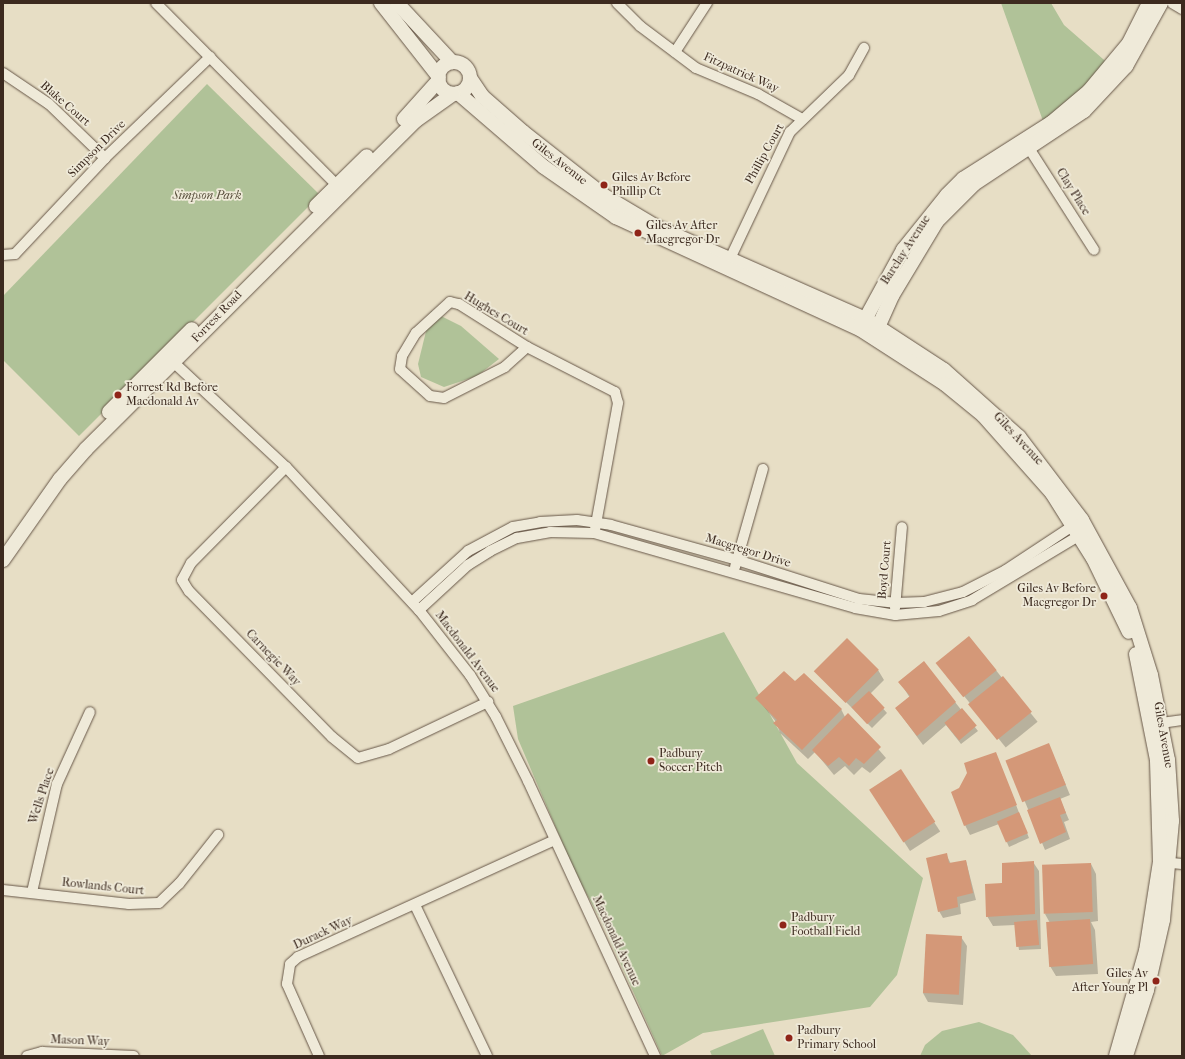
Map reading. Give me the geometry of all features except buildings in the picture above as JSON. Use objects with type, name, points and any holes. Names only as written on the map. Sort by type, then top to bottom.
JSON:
[{"type":"street","points":[[156,3],[340,189]]},
{"type":"street","points":[[381,3],[439,78],[443,88],[455,93],[467,87],[470,78],[464,65],[452,62],[397,3]]},
{"type":"street","name":"Fitzpatrick Way","points":[[617,3],[640,26],[696,68],[758,94],[802,119]]},
{"type":"street","points":[[675,52],[707,3]]},
{"type":"street","name":"Barclay Avenue","points":[[877,331],[892,296],[938,221],[974,184],[1027,144],[1068,110],[1104,76],[1129,43],[1149,3]]},
{"type":"street","name":"Barclay Avenue","points":[[863,324],[903,250],[947,195],[973,172],[1027,144],[1084,111],[1115,80],[1161,3]]},
{"type":"street","points":[[1172,3],[1182,9]]},
{"type":"street","name":"Phillip Court","points":[[728,263],[777,153],[802,119],[849,75],[864,48]]},
{"type":"street","name":"Simpson Drive","points":[[3,255],[15,254],[105,158],[210,57]]},
{"type":"street","points":[[439,78],[444,66],[452,62]]},
{"type":"street","name":"Blake Court","points":[[3,73],[49,104],[105,158]]},
{"type":"street","name":"Forrest Road","points":[[340,189],[439,78]]},
{"type":"street","name":"Giles Avenue","points":[[470,78],[482,96],[584,182],[658,227],[728,263]]},
{"type":"street","name":"Forrest Road","points":[[3,545],[82,442],[170,359],[340,189],[422,114],[455,93]]},
{"type":"street","name":"Giles Avenue","points":[[455,93],[544,166],[595,203],[863,324],[944,370],[996,414],[1043,466],[1130,608],[1157,723],[1170,795],[1171,863],[1157,953],[1126,1056]]},
{"type":"street","name":"Clay Place","points":[[1027,144],[1094,250]]},
{"type":"street","name":"Hughes Court","points":[[527,347],[505,367],[444,398],[430,396],[400,369],[402,356],[416,333],[450,302],[459,304],[527,347],[615,392],[618,403],[594,533]]},
{"type":"street","name":"Forrest Road","points":[[3,560],[60,479],[170,359]]},
{"type":"street","name":"Macdonald Avenue","points":[[170,359],[286,467],[420,610],[488,702],[555,840],[655,1056]]},
{"type":"street","name":"Carnegie Way","points":[[286,467],[191,563],[182,580],[189,591],[332,737],[358,758],[389,749],[488,702]]},
{"type":"street","points":[[734,573],[763,469]]},
{"type":"street","name":"Macgregor Drive","points":[[412,602],[458,559],[500,533],[540,522],[596,522],[737,560],[859,599],[895,603],[924,602],[963,592],[1081,528]]},
{"type":"street","name":"Boyd Court","points":[[894,615],[902,527]]},
{"type":"street","name":"Macgregor Drive","points":[[420,610],[468,566],[505,542],[550,532],[594,533],[855,608],[894,615],[939,611],[972,600],[1081,528]]},
{"type":"street","name":"Wells Place","points":[[32,892],[57,784],[90,712]]},
{"type":"street","points":[[1157,723],[1182,720]]},
{"type":"street","name":"Rowlands Court","points":[[3,890],[32,892],[129,904],[159,903],[179,884],[218,835]]},
{"type":"street","name":"Durack Way","points":[[319,1056],[288,992],[290,964],[298,957],[555,840]]},
{"type":"street","name":"Giles Avenue","points":[[1116,1056],[1171,863]]},
{"type":"street","points":[[415,905],[487,1056]]},
{"type":"street","name":"Mason Way","points":[[27,1056],[42,1052],[134,1056]]},
{"type":"green space","points":[[1001,3],[1051,3],[1064,25],[1111,66],[1043,121]]},
{"type":"green space","name":"Simpson Park","points":[[207,84],[320,195],[79,436],[3,360],[3,296]]},
{"type":"green space","points":[[431,311],[461,326],[499,359],[477,376],[444,387],[421,377],[418,364]]},
{"type":"green space","points":[[724,632],[797,763],[923,878],[897,975],[870,1007],[703,1033],[662,1056],[602,922],[576,875],[518,739],[513,706]]},
{"type":"green space","points":[[979,1022],[1013,1035],[1032,1056],[920,1056],[925,1045],[942,1031]]},
{"type":"green space","points":[[763,1029],[775,1056],[712,1056],[710,1051]]},
{"type":"place","name":"Giles Av Before Phillip Ct","points":[[604,185]]},
{"type":"place","name":"Giles Av After Macgregor Dr","points":[[638,233]]},
{"type":"place","name":"Forrest Rd Before Macdonald Av","points":[[118,395]]},
{"type":"place","name":"Giles Av Before Macgregor Dr","points":[[1104,596]]},
{"type":"place","name":"Padbury Soccer Pitch","points":[[651,761]]},
{"type":"place","name":"Padbury Football Field","points":[[783,925]]},
{"type":"place","name":"Giles Av After Young Pl","points":[[1156,981]]},
{"type":"place","name":"Padbury Primary School","points":[[789,1038]]}]
